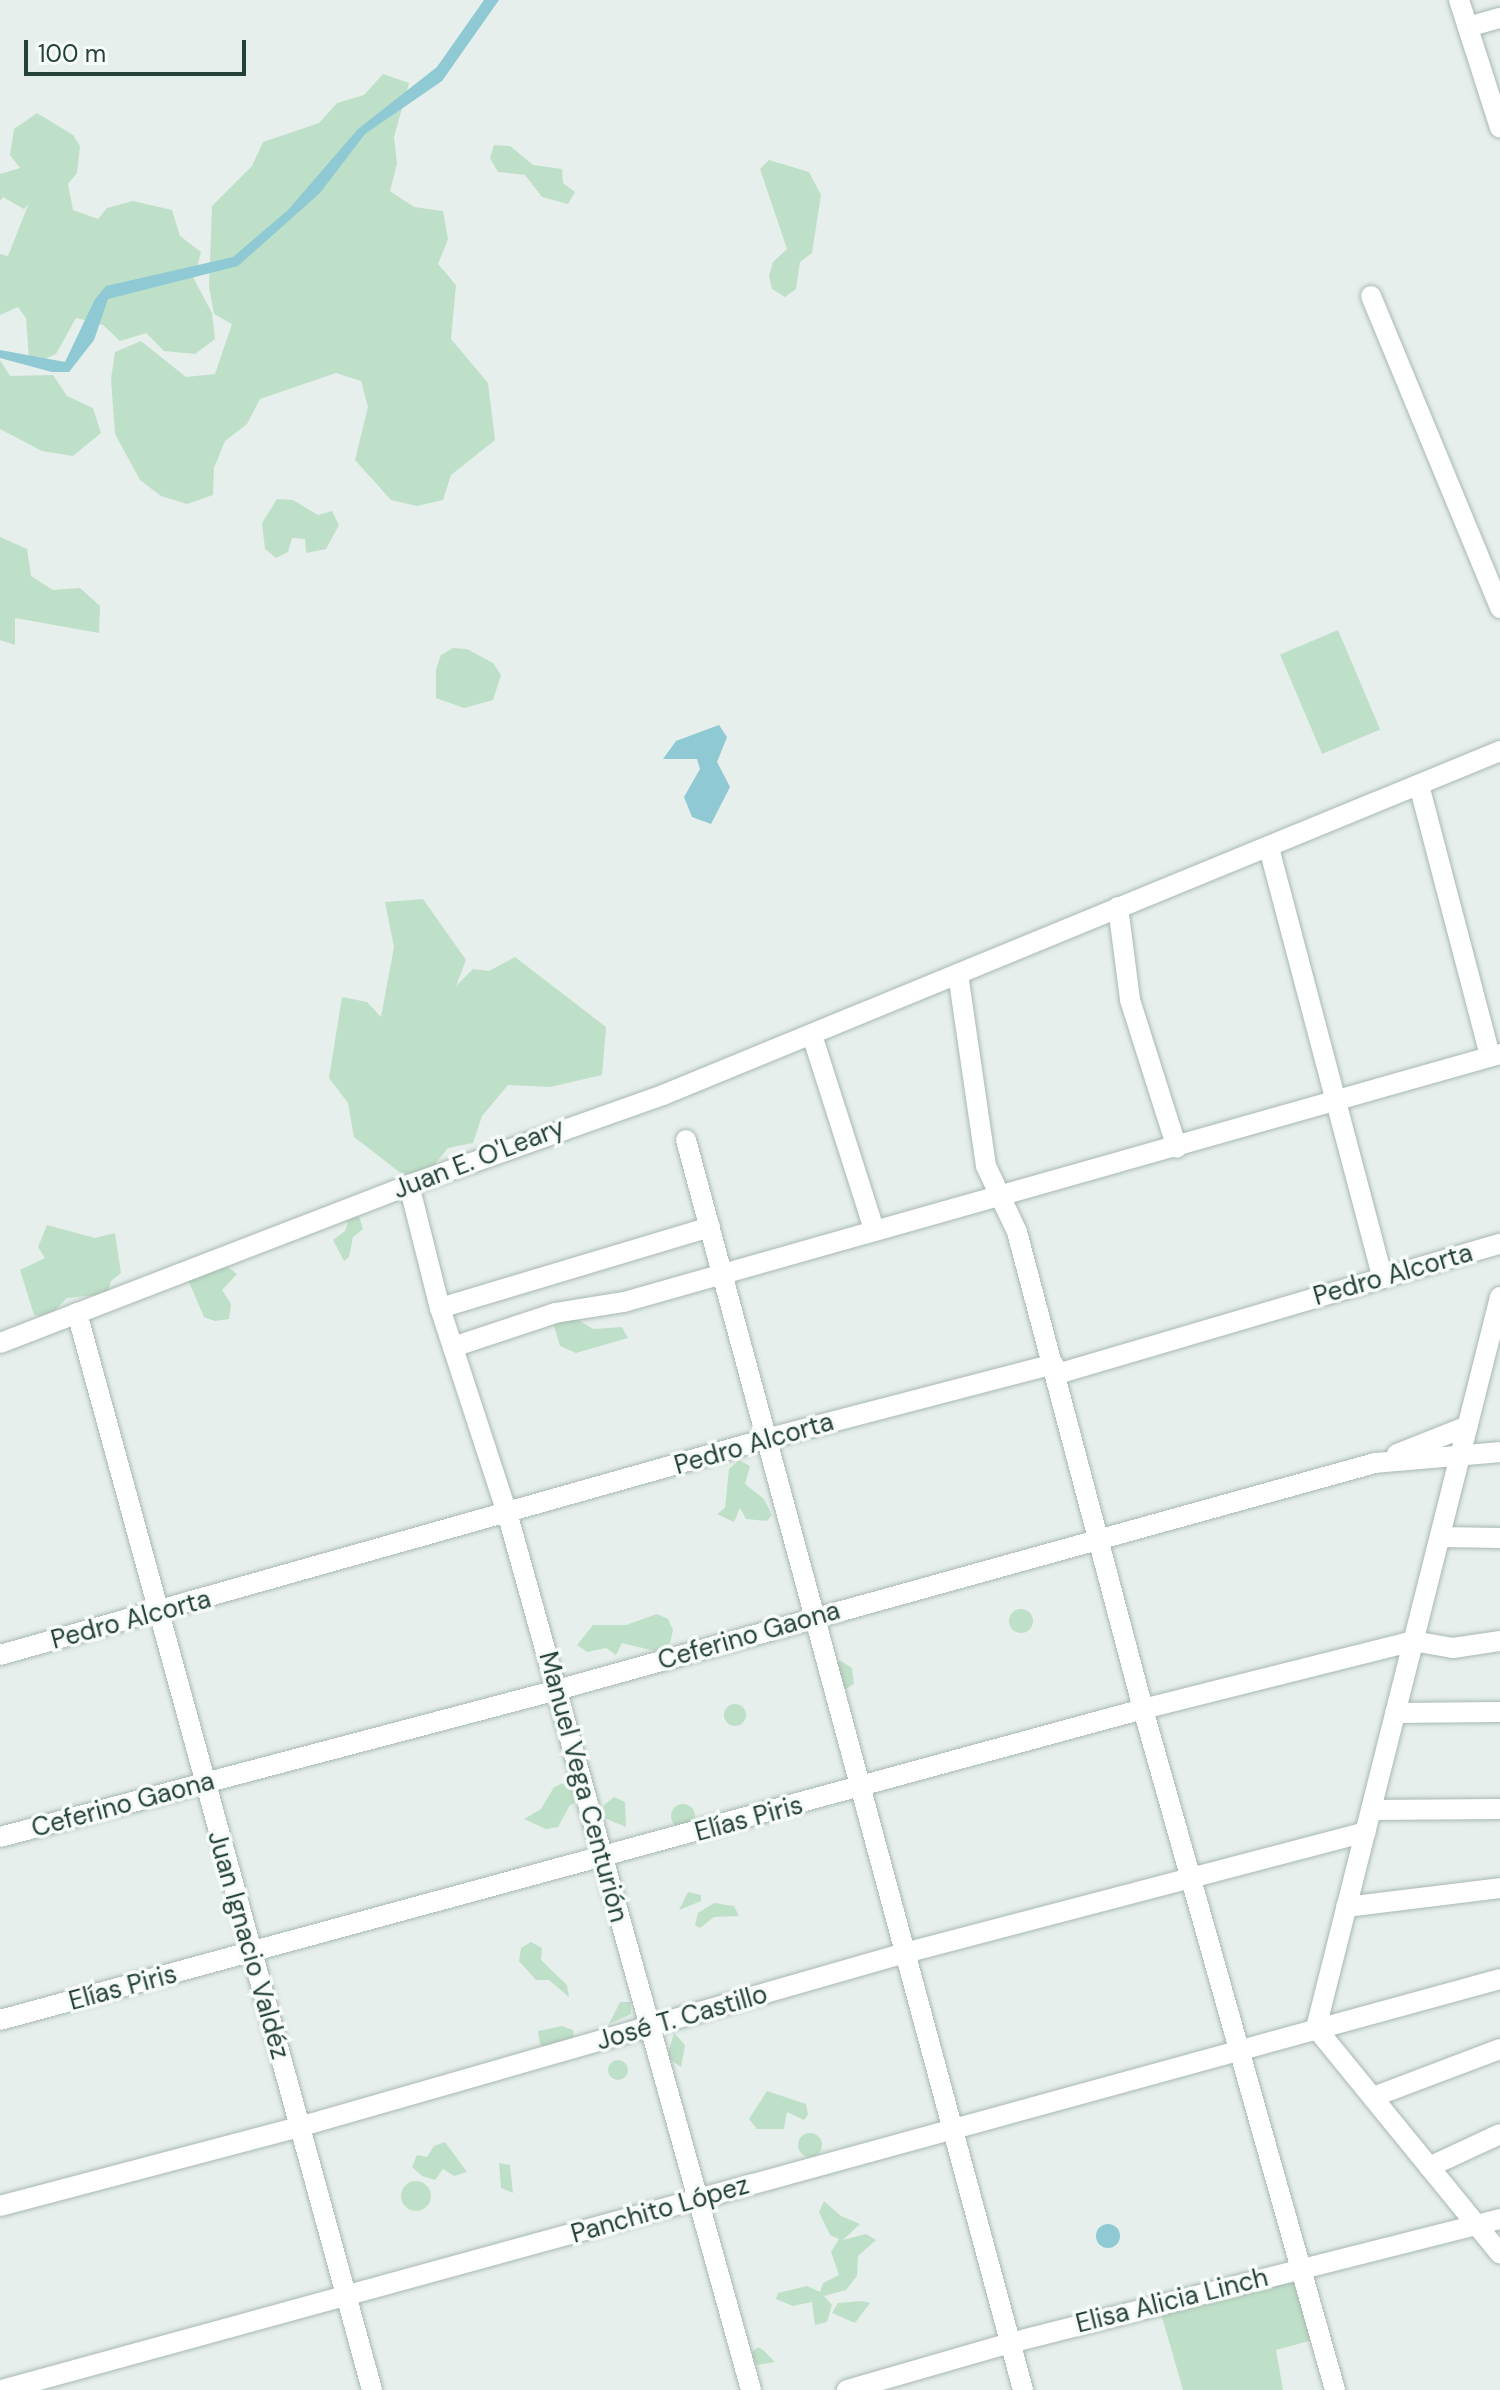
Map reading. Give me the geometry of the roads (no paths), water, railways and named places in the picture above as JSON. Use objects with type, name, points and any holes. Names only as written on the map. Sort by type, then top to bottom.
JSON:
[{"type":"street","points":[[1459,0],[1500,128]]},
{"type":"street","points":[[1468,27],[1500,18]]},
{"type":"street","points":[[1371,296],[1500,608]]},
{"type":"street","name":"Juan E. O'Leary","points":[[0,1343],[409,1185],[663,1095],[1500,751]]},
{"type":"street","points":[[453,1347],[555,1313],[624,1302],[721,1271],[998,1199],[1335,1104],[1495,1055],[1419,785]]},
{"type":"street","points":[[1269,848],[1383,1278]]},
{"type":"street","points":[[1118,907],[1130,1000],[1177,1148]]},
{"type":"street","points":[[958,974],[986,1166],[998,1199],[1017,1232],[1143,1709],[1303,2267],[1335,2390]]},
{"type":"street","points":[[812,1035],[874,1229]]},
{"type":"street","points":[[686,1140],[1023,2390]]},
{"type":"street","name":"Manuel Vega Centurión","points":[[409,1185],[440,1308],[508,1516],[751,2390]]},
{"type":"street","points":[[440,1308],[710,1227]]},
{"type":"street","name":"Pedro Alcorta","points":[[0,1655],[508,1516],[766,1439],[1053,1364],[1057,1374],[1500,1244]]},
{"type":"street","points":[[1500,1297],[1316,2028],[1500,2254]]},
{"type":"street","name":"Juan Ignacio Valdéz","points":[[77,1313],[203,1784],[372,2390]]},
{"type":"street","points":[[1375,1463],[1468,1426]]},
{"type":"street","name":"Ceferino Gaona","points":[[0,1837],[557,1690],[1375,1463],[1500,1452]]},
{"type":"street","points":[[1440,1537],[1500,1538]]},
{"type":"street","name":"Elías Piris","points":[[0,2020],[251,1955],[1143,1709],[1413,1641],[1453,1648],[1500,1641]]},
{"type":"street","points":[[1395,1713],[1500,1712]]},
{"type":"street","points":[[1371,1810],[1500,1809]]},
{"type":"street","name":"José T. Castillo","points":[[0,2206],[299,2127],[905,1953],[1365,1832]]},
{"type":"street","points":[[1346,1907],[1500,1888]]},
{"type":"street","name":"Panchito López","points":[[2,2390],[1500,1979]]},
{"type":"street","points":[[1373,2097],[1500,2049]]},
{"type":"street","points":[[1429,2167],[1500,2134]]},
{"type":"street","name":"Elisa Alicia Linch","points":[[847,2390],[1010,2343],[1500,2219]]},
{"type":"water","points":[[484,0],[499,0],[442,81],[365,134],[320,193],[238,266],[108,299],[94,340],[69,372],[52,372],[0,358],[0,350],[65,362],[95,299],[106,286],[233,257],[288,210],[358,129],[437,67]]},
{"type":"water","points":[[719,725],[727,737],[717,762],[730,787],[711,824],[692,817],[684,797],[700,769],[697,759],[663,759],[676,741]]},
{"type":"water","points":[[1108,2224],[1119,2231],[1120,2236],[1113,2247],[1108,2248],[1097,2241],[1096,2236],[1103,2225]]}]
